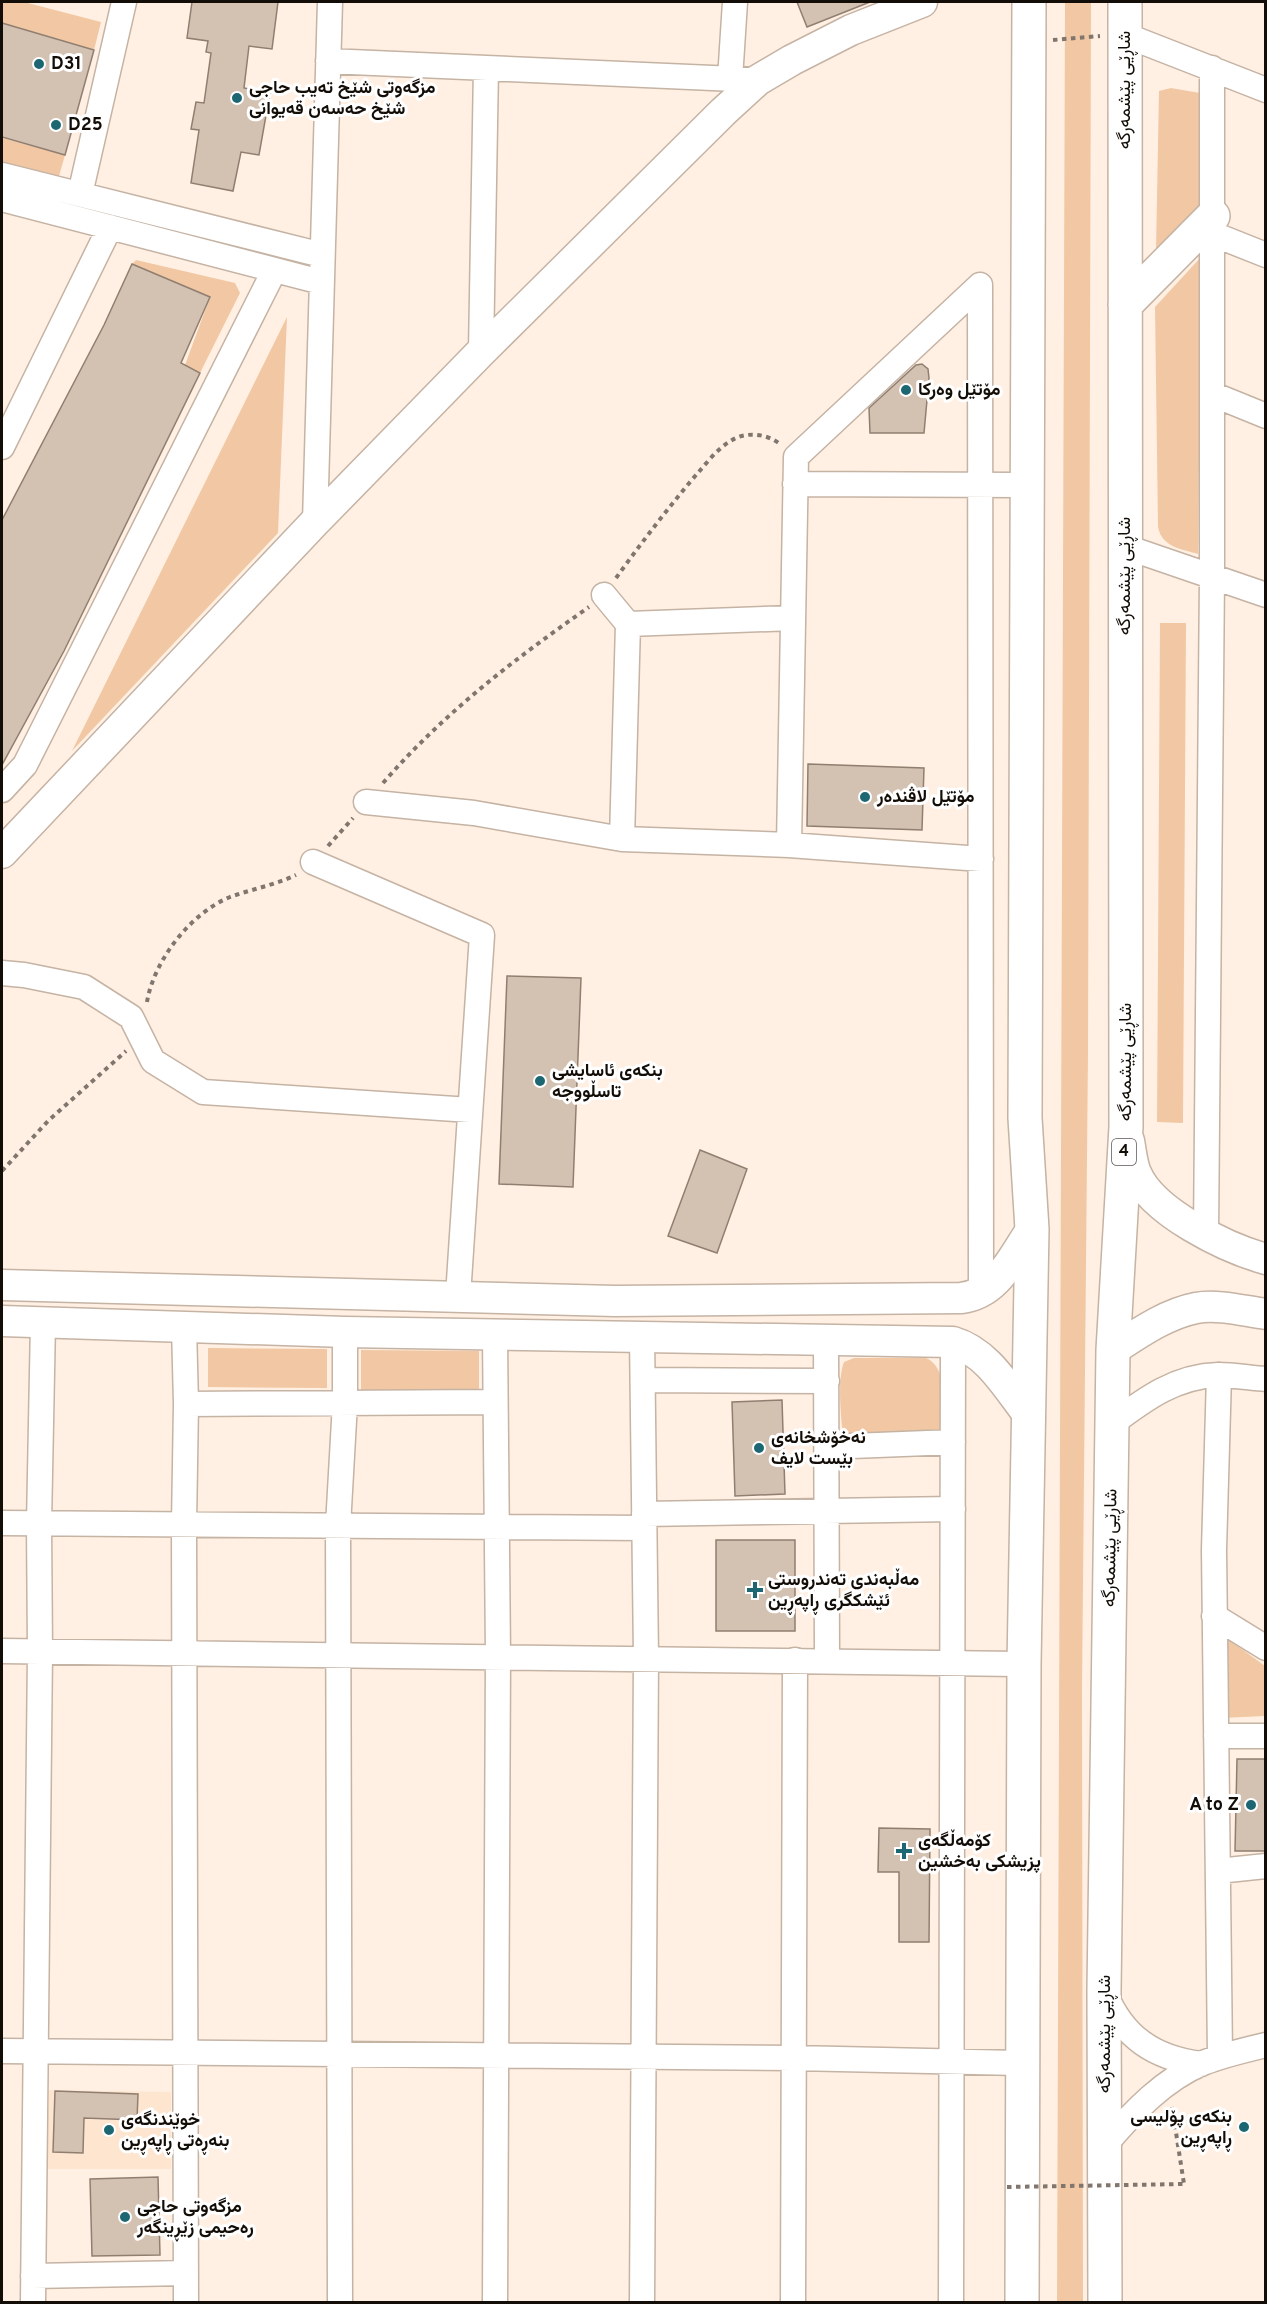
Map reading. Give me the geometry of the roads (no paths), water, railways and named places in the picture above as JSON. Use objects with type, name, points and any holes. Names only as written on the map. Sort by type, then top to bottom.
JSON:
[{"type":"highway","name":"شاڕێی پێشمەرگە","points":[[1105,2302],[1104,1990],[1113,1350],[1126,1127],[1125,2]]},
{"type":"highway","points":[[1022,2302],[1024,1664],[1032,1229],[1025,1118],[1029,42],[1026,3]]},
{"type":"highway","points":[[1125,305],[1213,225]]},
{"type":"main road","points":[[2,853],[315,522],[481,352],[723,112],[744,80],[851,30],[922,2]]},
{"type":"main road","points":[[1126,1127],[1136,1173],[1147,1191],[1170,1212],[1206,1234],[1248,1254],[1266,1259]]},
{"type":"main road","points":[[2,1285],[615,1301],[961,1299],[981,1294],[995,1283],[1032,1229]]},
{"type":"main road","points":[[1113,1350],[1166,1318],[1198,1308],[1236,1309],[1266,1314]]},
{"type":"main road","points":[[2,1321],[345,1332],[953,1342],[975,1351],[985,1360],[1027,1413]]},
{"type":"street","points":[[80,194],[124,2]]},
{"type":"street","points":[[315,522],[330,2]]},
{"type":"street","points":[[328,61],[744,80],[735,2]]},
{"type":"street","points":[[1125,35],[1265,90]]},
{"type":"street","points":[[481,352],[486,68]]},
{"type":"street","points":[[1206,1234],[1212,575],[1212,68]]},
{"type":"street","points":[[2,175],[322,255]]},
{"type":"street","points":[[2,199],[321,282]]},
{"type":"street","points":[[1213,225],[1266,255]]},
{"type":"street","points":[[2,447],[110,227]]},
{"type":"street","points":[[2,790],[25,765],[274,271]]},
{"type":"street","points":[[789,845],[796,457],[980,285],[981,1294]]},
{"type":"street","points":[[1212,394],[1266,416]]},
{"type":"street","points":[[795,484],[1028,485]]},
{"type":"street","points":[[1126,547],[1266,595]]},
{"type":"street","points":[[604,595],[628,624],[622,839]]},
{"type":"street","points":[[628,624],[793,618]]},
{"type":"street","points":[[366,802],[474,813],[622,839],[789,845],[981,859]]},
{"type":"street","points":[[313,862],[482,935],[458,1296]]},
{"type":"street","points":[[2,973],[84,987],[131,1017],[153,1061],[203,1092],[470,1110]]},
{"type":"street","points":[[33,2302],[40,1651],[39,1524],[43,1322]]},
{"type":"street","points":[[184,1326],[186,1404],[184,1525],[186,2302]]},
{"type":"street","points":[[340,2302],[338,1526],[345,1403],[345,1332]]},
{"type":"street","points":[[495,1335],[498,1656],[495,2302]]},
{"type":"street","points":[[642,1336],[646,1658],[642,2302]]},
{"type":"street","points":[[826,1339],[827,1661]]},
{"type":"street","points":[[951,2302],[953,1342]]},
{"type":"street","points":[[1113,1423],[1159,1390],[1198,1377],[1219,1375],[1266,1379]]},
{"type":"street","points":[[1210,2060],[1218,1871],[1214,1491],[1219,1375]]},
{"type":"street","points":[[643,1380],[827,1381]]},
{"type":"street","points":[[186,1404],[495,1402]]},
{"type":"street","points":[[827,1447],[953,1442]]},
{"type":"street","points":[[2,1524],[496,1527],[828,1511],[953,1509]]},
{"type":"street","points":[[1214,1616],[1266,1648]]},
{"type":"street","points":[[2,1651],[1024,1664]]},
{"type":"street","points":[[793,2302],[795,1660]]},
{"type":"street","points":[[1216,1736],[1266,1736]]},
{"type":"street","points":[[1218,1871],[1266,1866]]},
{"type":"street","points":[[1104,1990],[1119,2020],[1142,2043],[1170,2058],[1210,2060]]},
{"type":"street","points":[[1105,2145],[1151,2097],[1210,2060],[1266,2045]]},
{"type":"street","points":[[2,2051],[644,2056],[1022,2062]]},
{"type":"street","points":[[33,2276],[186,2273]]},
{"type":"place","name":"D31","points":[[39,64]]},
{"type":"place","name":"مزگەوتی شێخ تەیب حاجی شێخ حەسەن قەیوانی","points":[[237,98]]},
{"type":"place","name":"D25","points":[[56,125]]},
{"type":"place","name":"مۆتێل وەرکا","points":[[906,390]]},
{"type":"place","name":"مۆتێل لاڤندەر","points":[[865,797]]},
{"type":"place","name":"بنکەی ئاسایشی تاسڵووجە","points":[[540,1081]]},
{"type":"place","name":"نەخۆشخانەی بێست لایف","points":[[759,1448]]},
{"type":"place","name":"مەڵبەندی تەندروستی ئێشکگری ڕاپەڕین","points":[[755,1590]]},
{"type":"place","name":"A to Z","points":[[1251,1805]]},
{"type":"place","name":"کۆمەڵگەی پزیشکی بەخشین","points":[[904,1851]]},
{"type":"place","name":"بنکەی پۆلیسی ڕاپەڕین","points":[[1244,2127]]},
{"type":"place","name":"خوێندنگەی بنەڕەتی ڕاپەڕین","points":[[109,2130]]},
{"type":"place","name":"مزگەوتی حاجی رەحیمی زێڕینگەر","points":[[125,2217]]}]
